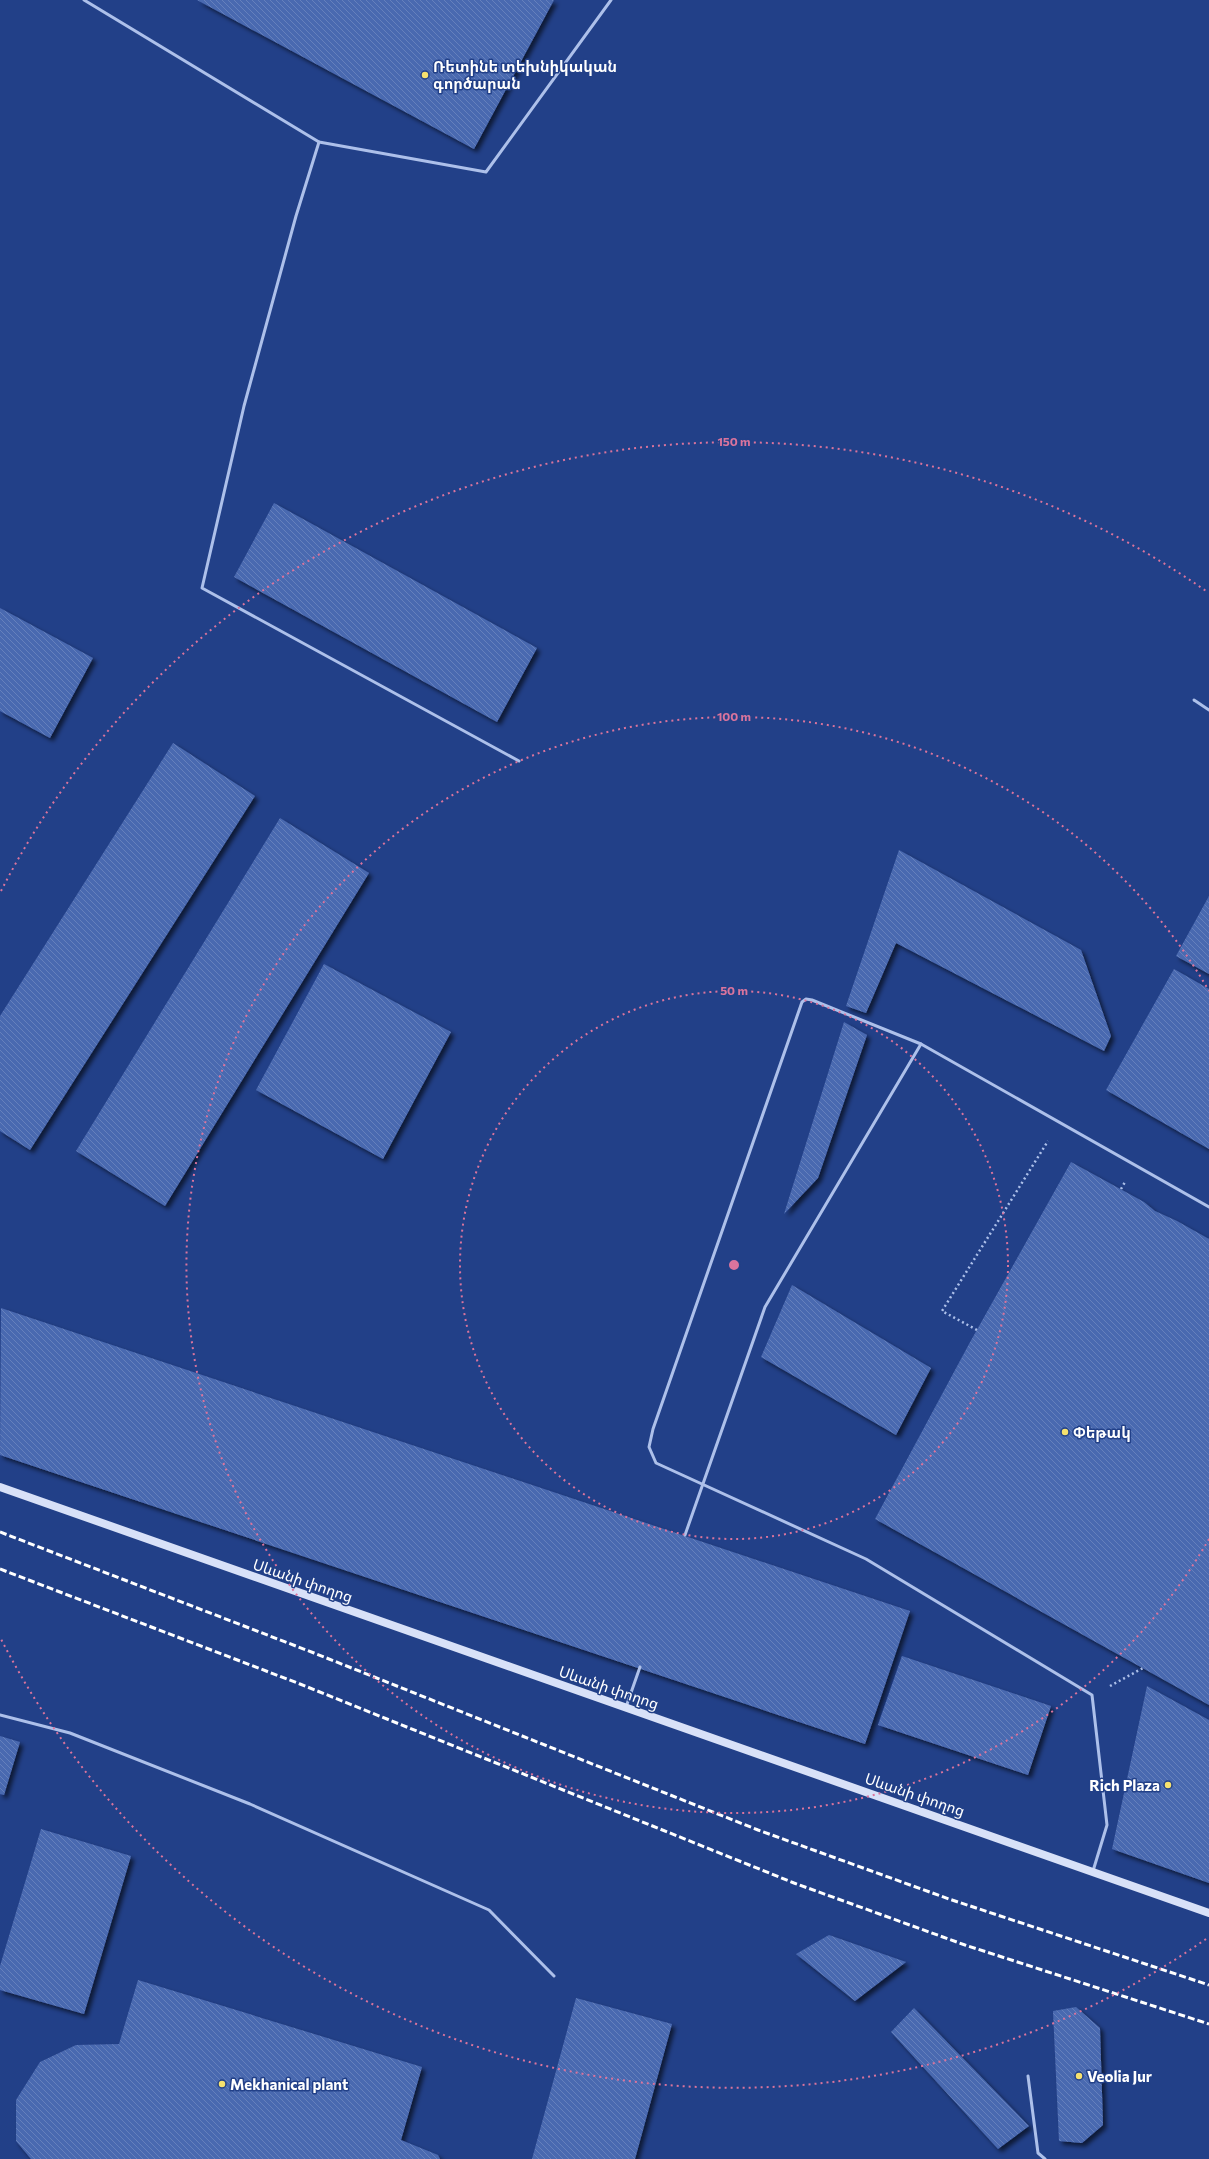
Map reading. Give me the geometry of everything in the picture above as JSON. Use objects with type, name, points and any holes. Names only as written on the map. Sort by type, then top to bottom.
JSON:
[{"type":"street","name":"Սևանի փողոց","points":[[0,1487],[1209,1913]]},
{"type":"lane","points":[[84,0],[319,142],[486,172],[611,0]]},
{"type":"lane","points":[[319,142],[296,216],[244,406],[202,588],[519,761]]},
{"type":"lane","points":[[1194,700],[1209,710]]},
{"type":"lane","points":[[1093,1871],[1107,1825],[1092,1695],[866,1559],[656,1463],[649,1447],[656,1422],[802,1002],[806,999],[812,1000],[921,1044],[1209,1207]]},
{"type":"lane","points":[[685,1535],[764,1307],[921,1044]]},
{"type":"lane","points":[[625,1708],[640,1667]]},
{"type":"lane","points":[[0,1714],[70,1733],[250,1804],[490,1910],[554,1976]]},
{"type":"lane","points":[[1028,2076],[1038,2153],[1045,2159]]},
{"type":"path","points":[[977,1330],[942,1311],[1059,1123]]},
{"type":"path","points":[[1092,1695],[1143,1668]]},
{"type":"building","name":"Ռետինե տեխնիկական գործարան","points":[[197,0],[554,0],[474,149]]},
{"type":"building","points":[[274,503],[537,648],[497,722],[234,577]]},
{"type":"building","points":[[0,608],[93,658],[50,738],[0,711]]},
{"type":"building","points":[[173,743],[255,796],[30,1150],[0,1131],[0,1016]]},
{"type":"building","points":[[280,818],[369,873],[165,1206],[76,1151]]},
{"type":"building","points":[[899,850],[1081,950],[1111,1036],[1104,1051],[896,943],[866,1013],[846,1006]]},
{"type":"building","points":[[1209,896],[1209,974],[1176,956]]},
{"type":"building","points":[[324,964],[451,1032],[383,1159],[256,1090]]},
{"type":"building","points":[[1174,969],[1209,989],[1209,1149],[1106,1090]]},
{"type":"building","points":[[844,1022],[867,1035],[818,1178],[784,1214]]},
{"type":"building","name":"Փեթակ","points":[[1071,1162],[1144,1202],[1155,1211],[1177,1221],[1209,1239],[1209,1705],[875,1519],[969,1344]]},
{"type":"building","points":[[792,1285],[931,1368],[896,1435],[761,1357]]},
{"type":"building","points":[[1,1308],[910,1611],[865,1744],[0,1455]]},
{"type":"building","points":[[902,1656],[1051,1706],[1028,1775],[878,1725]]},
{"type":"building","name":"Rich Plaza","points":[[1147,1686],[1209,1720],[1209,1883],[1112,1849]]},
{"type":"building","points":[[0,1736],[20,1742],[4,1795],[0,1794]]},
{"type":"building","points":[[41,1829],[131,1856],[84,2014],[0,1990],[0,1966]]},
{"type":"building","points":[[829,1935],[906,1962],[855,2001],[796,1954]]},
{"type":"building","name":"Mekhanical plant","points":[[138,1980],[422,2067],[401,2140],[438,2155],[440,2159],[31,2159],[16,2141],[16,2100],[40,2062],[76,2045],[119,2044]]},
{"type":"building","points":[[576,1998],[672,2024],[635,2159],[532,2159]]},
{"type":"building","name":"Veolia Jur","points":[[1076,2007],[1100,2028],[1103,2125],[1082,2143],[1059,2141],[1053,2011]]},
{"type":"building","points":[[914,2008],[1029,2126],[998,2149],[891,2032]]},
{"type":"railway","points":[[0,1532],[314,1653],[758,1830],[949,1899],[1209,1985]]},
{"type":"railway","points":[[0,1569],[300,1684],[794,1883],[965,1945],[1209,2024]]},
{"type":"place","name":"Ռետինե տեխնիկական գործարան","points":[[425,75]]},
{"type":"place","name":"Փեթակ","points":[[1065,1432]]},
{"type":"place","name":"Rich Plaza","points":[[1168,1785]]},
{"type":"place","name":"Veolia Jur","points":[[1079,2076]]},
{"type":"place","name":"Mekhanical plant","points":[[222,2084]]}]
